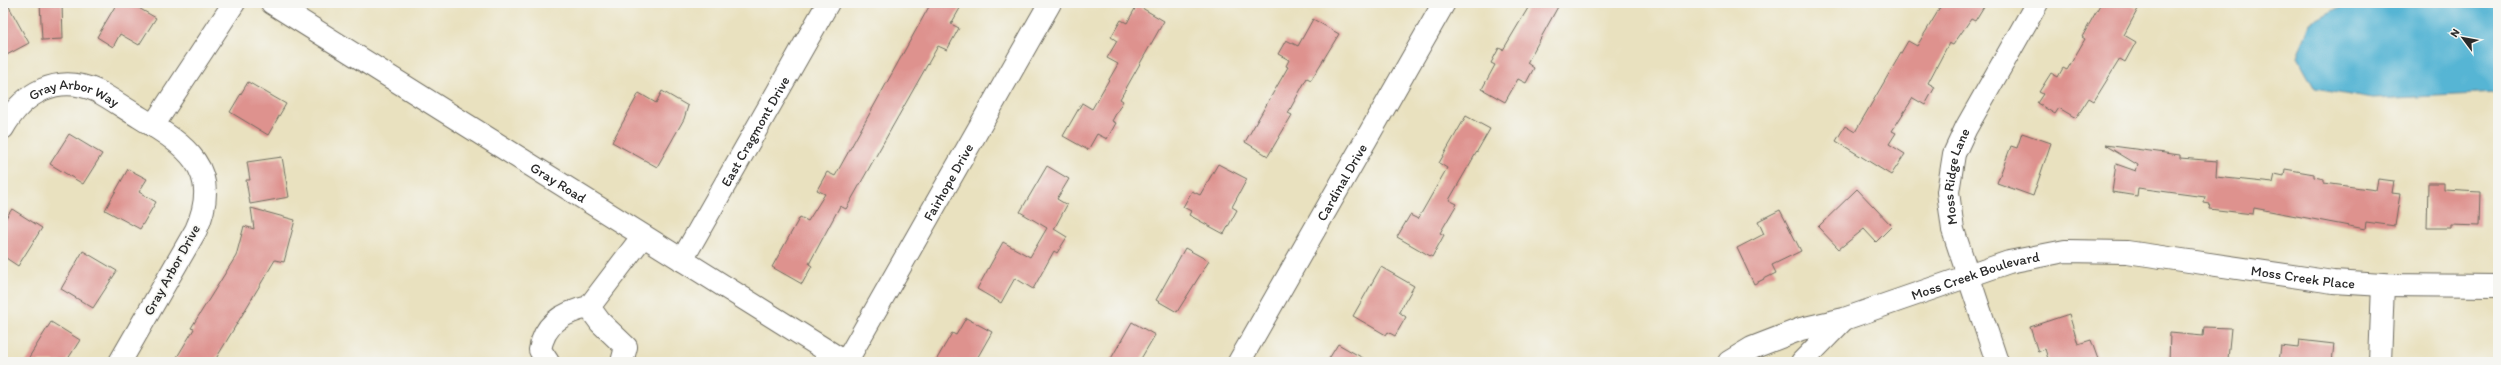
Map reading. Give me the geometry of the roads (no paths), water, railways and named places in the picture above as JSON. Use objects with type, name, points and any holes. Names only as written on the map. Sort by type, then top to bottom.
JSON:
[{"type":"street","points":[[153,126],[234,3]]},
{"type":"street","name":"Gray Road","points":[[272,3],[845,362]]},
{"type":"street","name":"East Cragmont Drive","points":[[682,260],[828,3]]},
{"type":"street","name":"Fairhope Drive","points":[[845,362],[1050,3]]},
{"type":"street","name":"Cardinal Drive","points":[[1239,362],[1444,3]]},
{"type":"street","name":"Moss Ridge Lane","points":[[1997,362],[1968,276],[1949,211],[1949,186],[1954,154],[1966,128],[2037,3]]},
{"type":"street","name":"Gray Arbor Way","points":[[3,128],[12,112],[25,99],[50,87],[69,85],[96,91],[153,126]]},
{"type":"street","name":"Gray Arbor Drive","points":[[120,362],[196,230],[203,212],[204,184],[194,158],[180,143],[153,126]]},
{"type":"street","points":[[548,362],[540,350],[542,338],[556,318],[571,311],[589,307],[643,236]]},
{"type":"street","name":"Moss Creek Boulevard","points":[[1729,362],[1752,348],[1801,328],[1844,319],[2009,262],[2037,255],[2065,252],[2110,251]]},
{"type":"street","name":"Moss Creek Place","points":[[2110,251],[2333,282],[2382,285],[2498,286]]},
{"type":"street","points":[[2380,362],[2382,285]]},
{"type":"street","points":[[589,307],[600,322],[626,347],[622,362]]},
{"type":"street","name":"Moss Creek Boulevard","points":[[1802,362],[1844,319]]},
{"type":"water","points":[[2347,3],[2498,3],[2498,93],[2373,99],[2315,89],[2297,57],[2310,23]]}]
